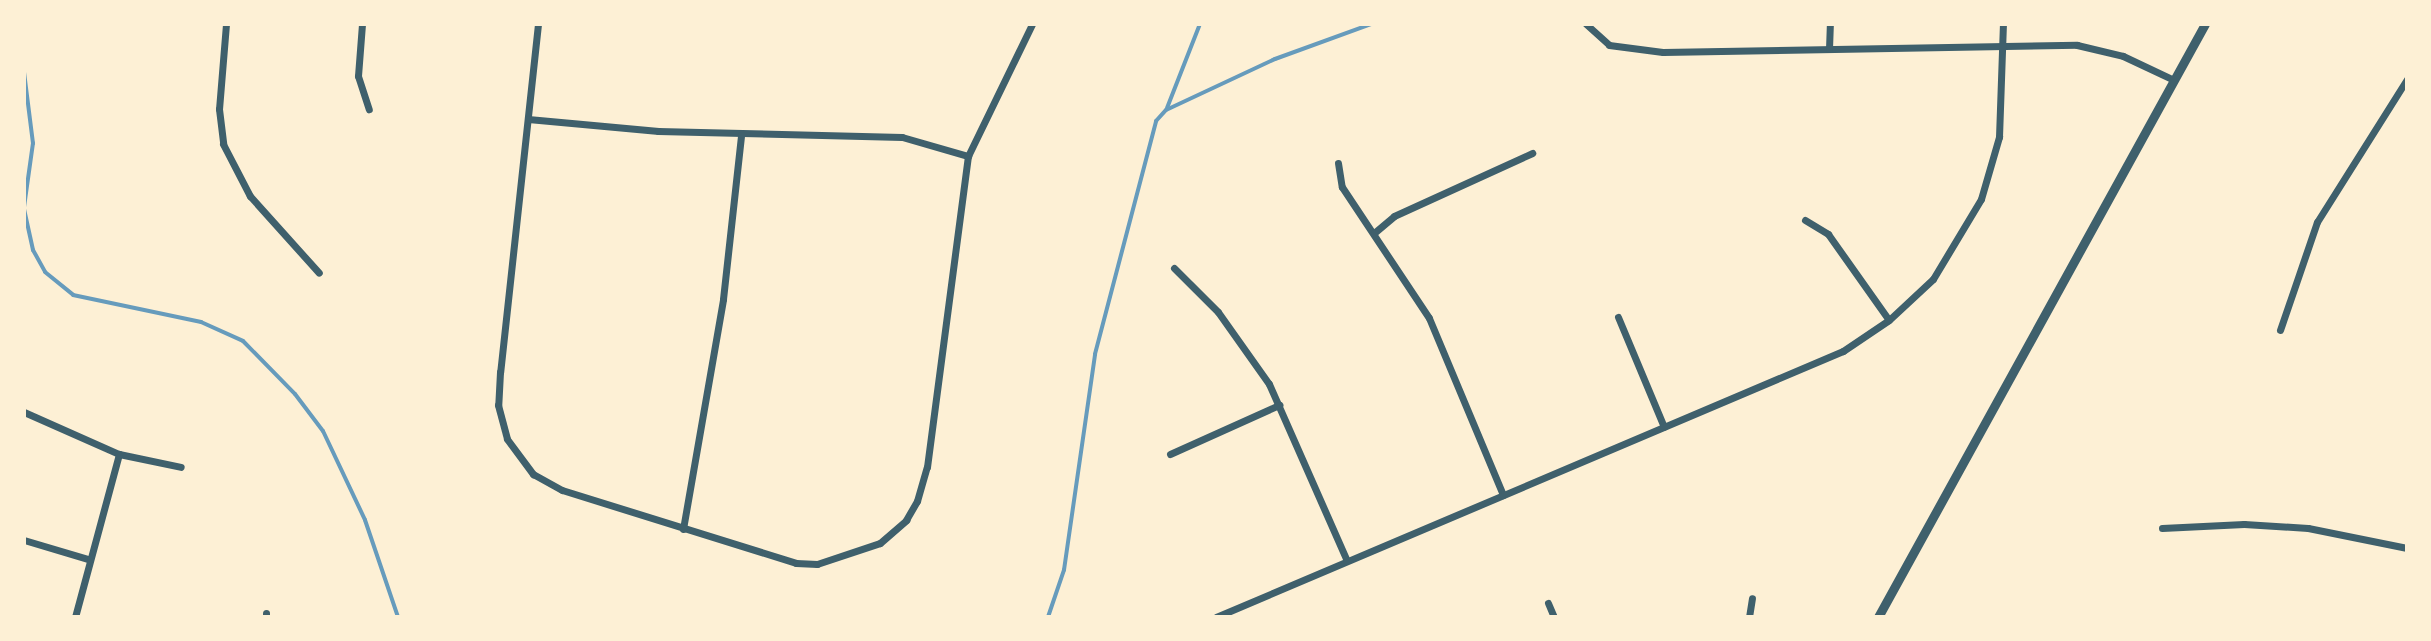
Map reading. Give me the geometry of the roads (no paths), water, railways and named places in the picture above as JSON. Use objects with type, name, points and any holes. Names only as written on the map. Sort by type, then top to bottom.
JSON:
[{"type":"street","points":[[226,24],[219,109],[223,144],[250,196],[319,273]]},
{"type":"street","points":[[362,24],[358,76],[369,109]]},
{"type":"street","points":[[538,24],[500,372],[498,405],[507,439],[521,462],[549,484],[683,529],[817,564],[880,543],[906,520],[927,467],[968,156],[1032,24]]},
{"type":"street","points":[[1586,24],[1603,41],[1627,49],[1698,53],[2003,45],[2095,47],[2174,80]]},
{"type":"street","points":[[1829,49],[1830,24]]},
{"type":"street","points":[[1216,617],[1843,351],[1889,320],[1933,279],[1981,199],[1999,137],[2003,24]]},
{"type":"street","points":[[1878,617],[2205,24]]},
{"type":"street","points":[[2280,330],[2317,222],[2407,79]]},
{"type":"street","points":[[528,119],[741,135],[902,137],[968,156]]},
{"type":"street","points":[[683,529],[719,330],[741,135]]},
{"type":"street","points":[[1374,233],[1394,216],[1532,153]]},
{"type":"street","points":[[1338,163],[1342,187],[1429,318],[1503,495]]},
{"type":"street","points":[[1805,220],[1828,234],[1889,320]]},
{"type":"street","points":[[1174,268],[1253,358],[1279,405],[1347,561]]},
{"type":"street","points":[[1618,317],[1664,427]]},
{"type":"street","points":[[1170,454],[1279,405]]},
{"type":"street","points":[[24,412],[119,454],[181,467]]},
{"type":"street","points":[[75,617],[88,559],[119,454]]},
{"type":"street","points":[[2162,528],[2308,528],[2407,548]]},
{"type":"street","points":[[24,540],[88,559]]},
{"type":"street","points":[[1749,617],[1752,598]]},
{"type":"street","points":[[1548,603],[1554,617]]},
{"type":"waterway","points":[[1167,108],[1200,24]]},
{"type":"waterway","points":[[1048,617],[1064,570],[1095,354],[1156,121],[1166,110],[1275,59],[1371,24]]},
{"type":"waterway","points":[[24,72],[33,143],[24,207]]},
{"type":"waterway","points":[[24,209],[33,250],[45,272],[73,295],[201,322],[243,341],[295,394],[323,431],[365,520],[398,617]]}]
